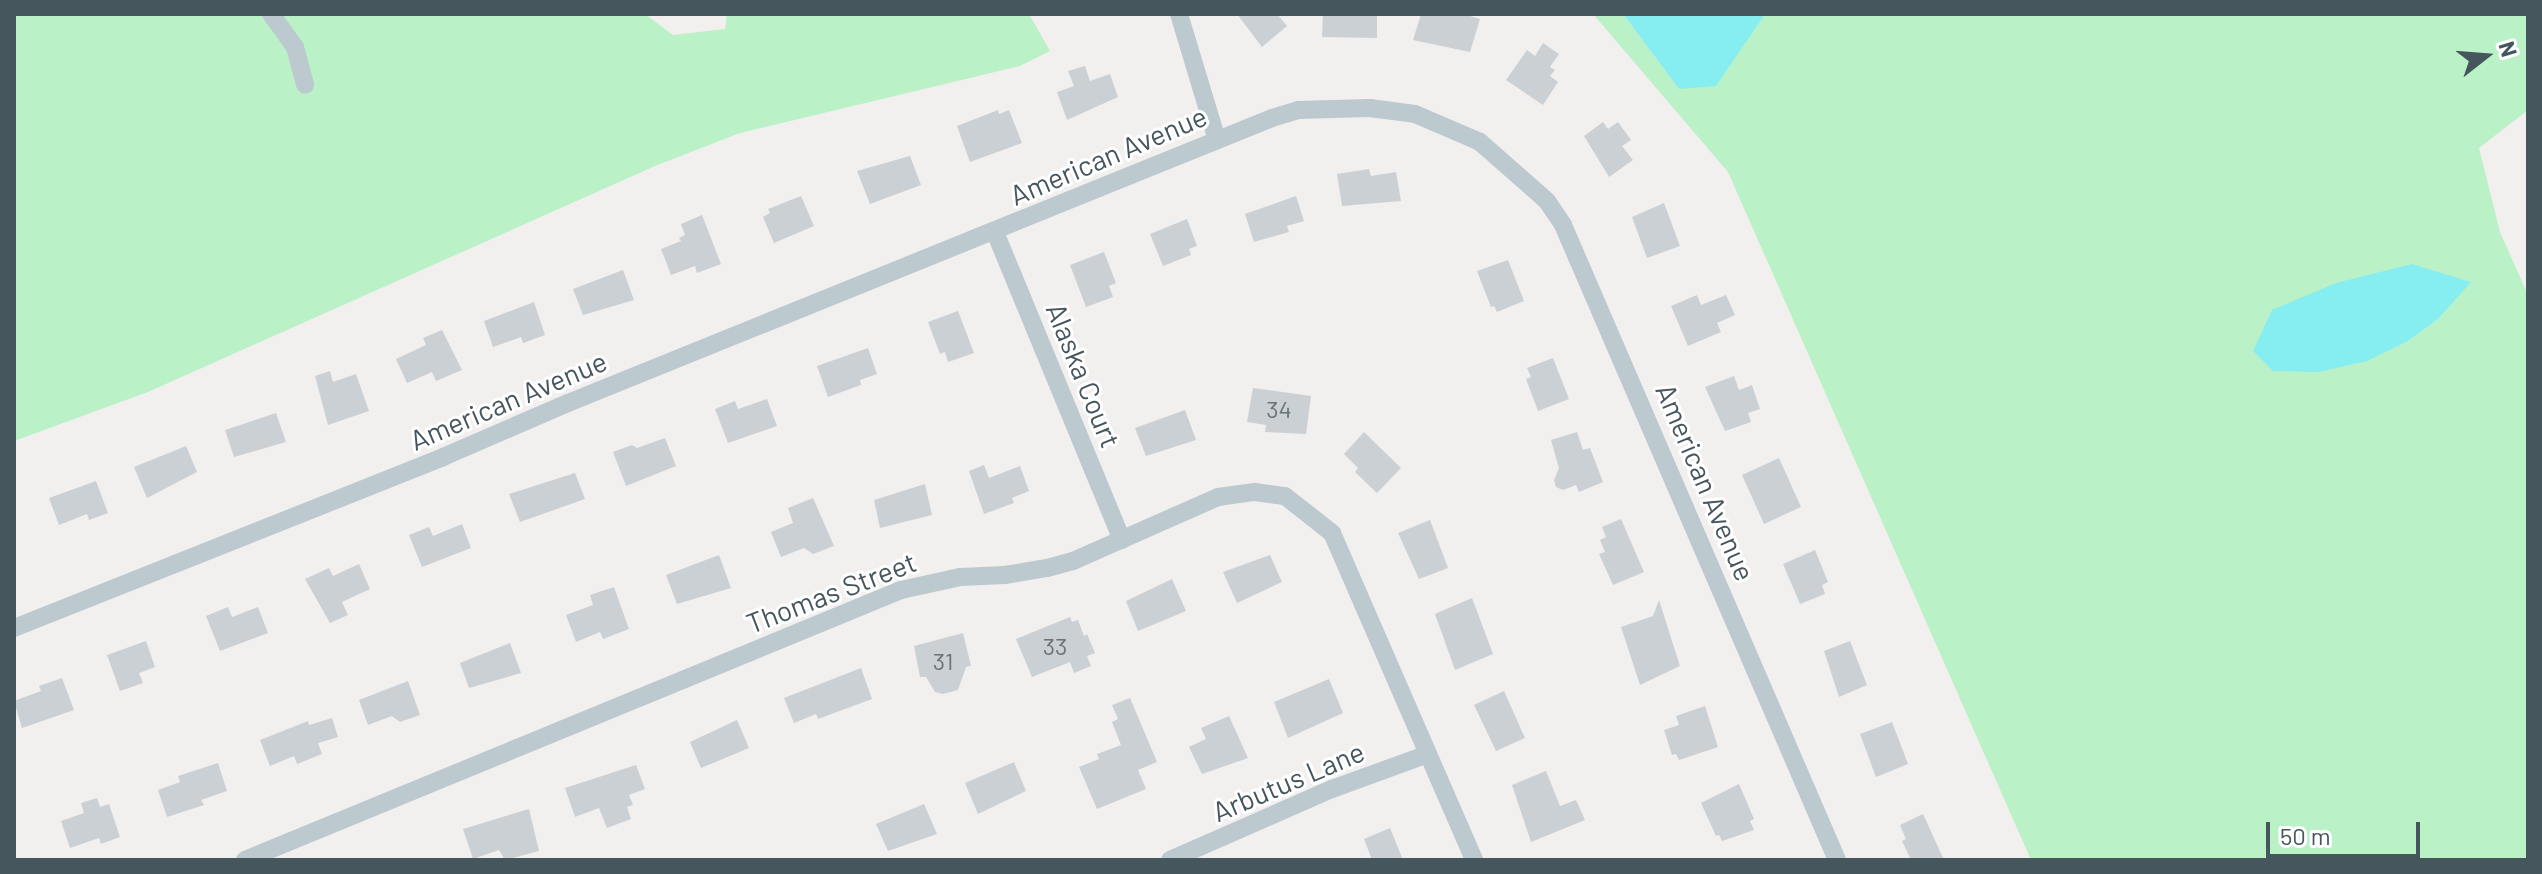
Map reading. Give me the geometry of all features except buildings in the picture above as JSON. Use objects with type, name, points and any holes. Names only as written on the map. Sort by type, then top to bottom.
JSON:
[{"type":"street","points":[[271,14],[295,47],[305,85]]},
{"type":"street","points":[[1179,14],[1217,140]]},
{"type":"street","name":"American Avenue","points":[[14,628],[1217,140],[1299,110],[1370,108],[1415,114],[1480,142],[1547,201],[1581,262],[1837,860]]},
{"type":"street","name":"Alaska Court","points":[[995,232],[1122,540]]},
{"type":"street","name":"Thomas Street","points":[[245,860],[901,590],[945,579],[1047,568],[1122,540],[1218,497],[1255,492],[1285,496],[1332,533],[1474,860]]},
{"type":"street","name":"Arbutus Lane","points":[[1170,860],[1332,789],[1428,754]]},
{"type":"green space","points":[[14,14],[645,14],[673,35],[725,29],[727,14],[1029,14],[1050,51],[1020,66],[740,133],[655,166],[148,392],[14,441]]},
{"type":"green space","points":[[1593,14],[1623,14],[1679,89],[1741,47],[1765,14],[2528,14],[2528,110],[2479,148],[2500,232],[2528,295],[2528,860],[2031,860],[1728,172]],"holes":[[[2412,264],[2438,319],[2408,341]]]},
{"type":"water","points":[[1623,14],[1765,14],[1716,86],[1679,89]]},
{"type":"water","points":[[2412,264],[2471,282],[2438,319],[2408,341],[2367,361],[2319,372],[2273,371],[2253,351],[2272,310],[2336,283]]}]
